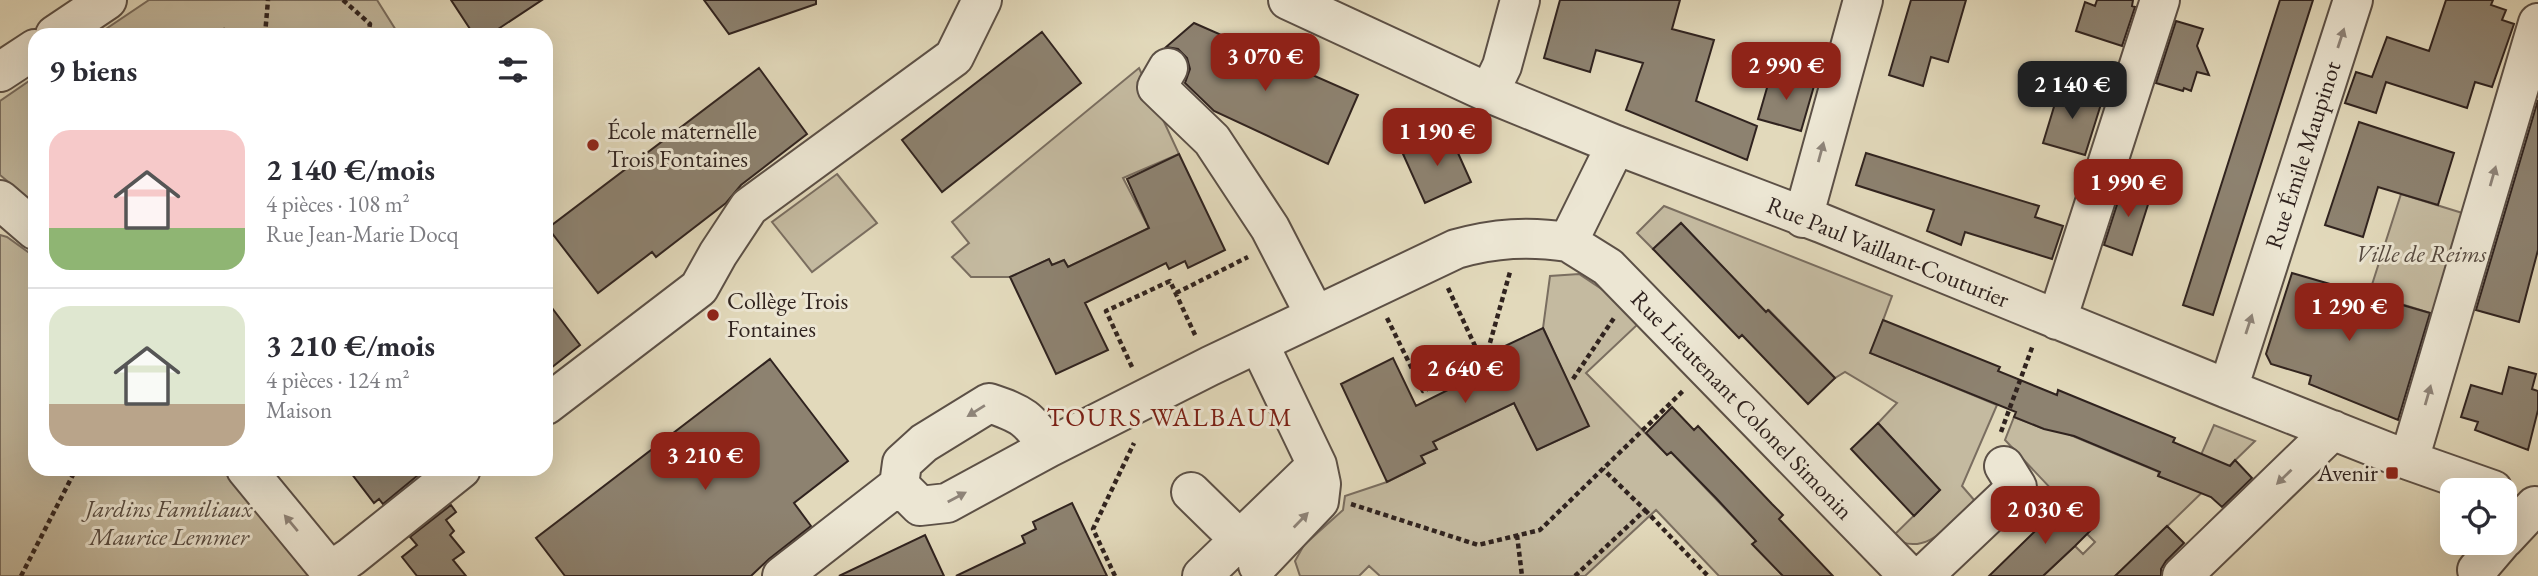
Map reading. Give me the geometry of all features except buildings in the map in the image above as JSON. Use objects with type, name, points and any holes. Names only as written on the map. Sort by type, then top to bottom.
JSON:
[{"type":"street","points":[[65,28],[107,0]]},
{"type":"street","points":[[553,400],[699,288],[749,207],[954,57],[982,0]]},
{"type":"street","name":"Rue Paul Vaillant-Couturier","points":[[1288,0],[1489,93],[1616,145],[2228,389],[2459,478]]},
{"type":"street","points":[[1489,93],[1502,66],[1520,0]]},
{"type":"street","points":[[1803,218],[1863,0]]},
{"type":"street","points":[[2051,317],[2160,0]]},
{"type":"street","name":"Rue Émile Maupinot","points":[[2228,389],[2353,0]]},
{"type":"street","points":[[2409,460],[2538,23]]},
{"type":"street","points":[[0,72],[28,54]]},
{"type":"street","points":[[1168,68],[1157,88],[1212,140],[1273,235],[1315,316]]},
{"type":"street","points":[[899,485],[920,506],[947,503],[1048,448],[1210,366],[1456,249],[1481,242],[1520,238],[1537,237],[1568,242],[1616,145]]},
{"type":"street","points":[[0,200],[28,224]]},
{"type":"street","name":"Rue Lieutenant Colonel Simonin","points":[[1568,242],[1608,267],[1909,576]]},
{"type":"street","points":[[1202,576],[1250,557],[1318,483],[1259,344]]},
{"type":"street","points":[[782,576],[899,485],[902,463],[924,443],[989,403],[1019,413],[1035,428],[1048,448]]},
{"type":"street","points":[[2182,576],[2333,430]]},
{"type":"street","points":[[1923,576],[2017,487],[2004,466]]},
{"type":"street","points":[[252,476],[332,573],[452,476]]},
{"type":"street","points":[[1191,492],[1250,557]]},
{"type":"path","points":[[266,28],[268,0]]},
{"type":"path","points":[[343,0],[370,24],[369,28]]},
{"type":"path","points":[[1176,293],[1273,235]]},
{"type":"path","points":[[1373,289],[1423,391],[1483,364],[1520,238]]},
{"type":"path","points":[[1435,260],[1483,364]]},
{"type":"path","points":[[1115,576],[1093,529],[1139,433],[1138,402],[1106,311],[1170,281],[1210,366]]},
{"type":"path","points":[[1573,379],[1632,291]]},
{"type":"path","points":[[2004,466],[1994,450],[2051,317]]},
{"type":"path","points":[[1318,483],[1344,502],[1478,545],[1540,530],[1707,368]]},
{"type":"path","points":[[1603,469],[1708,576]]},
{"type":"path","points":[[21,576],[72,476]]},
{"type":"path","points":[[1575,576],[1644,510]]},
{"type":"path","points":[[1517,535],[1522,576]]},
{"type":"green space","points":[[149,0],[377,0],[395,28],[107,28]]},
{"type":"green space","points":[[1139,68],[1179,154],[1123,178],[1149,228],[1068,267],[1064,260],[1052,265],[1049,259],[1010,277],[971,277],[952,257],[969,243],[952,222]]},
{"type":"green space","points":[[28,82],[28,198],[0,175],[0,101]]},
{"type":"green space","points":[[837,174],[877,223],[812,272],[772,222]]},
{"type":"green space","name":"Ville de Reims","points":[[2401,194],[2472,216],[2443,317],[2369,294]]},
{"type":"green space","points":[[1664,206],[1892,296],[1871,353],[1997,405],[1962,486],[1975,501],[1947,528],[1927,541],[1916,544],[1904,543],[1892,537],[1940,490],[1878,423],[1897,403],[1845,372],[1835,378],[1769,310],[1766,312],[1681,223],[1653,249],[1637,233]]},
{"type":"green space","name":"Jardins Familiaux Maurice Lemmer","points":[[0,235],[28,252],[28,476],[233,476],[317,576],[0,576]]},
{"type":"green space","points":[[1579,274],[1612,296],[1637,325],[1586,373],[1667,455],[1671,452],[1756,541],[1753,545],[1783,576],[1719,576],[1656,510],[1585,576],[1380,576],[1369,566],[1359,576],[1300,576],[1295,561],[1304,545],[1343,510],[1345,496],[1387,482],[1425,463],[1421,456],[1436,449],[1433,442],[1514,403],[1537,450],[1588,426],[1543,328],[1550,276]]},
{"type":"green space","points":[[2014,417],[2042,428],[2044,424],[2159,472],[2158,476],[2187,487],[2214,425],[2255,441],[2116,576],[2043,576],[2075,546],[2083,554],[2095,542],[2087,534],[2090,530],[2005,440]]},
{"type":"place","name":"École maternelle Trois Fontaines","points":[[593,145]]},
{"type":"place","name":"Collège Trois Fontaines","points":[[713,315]]},
{"type":"place","name":"Avenir","points":[[2392,473]]},
{"type":"district","name":"TOURS WALBAUM","points":[[1170,417]]}]
